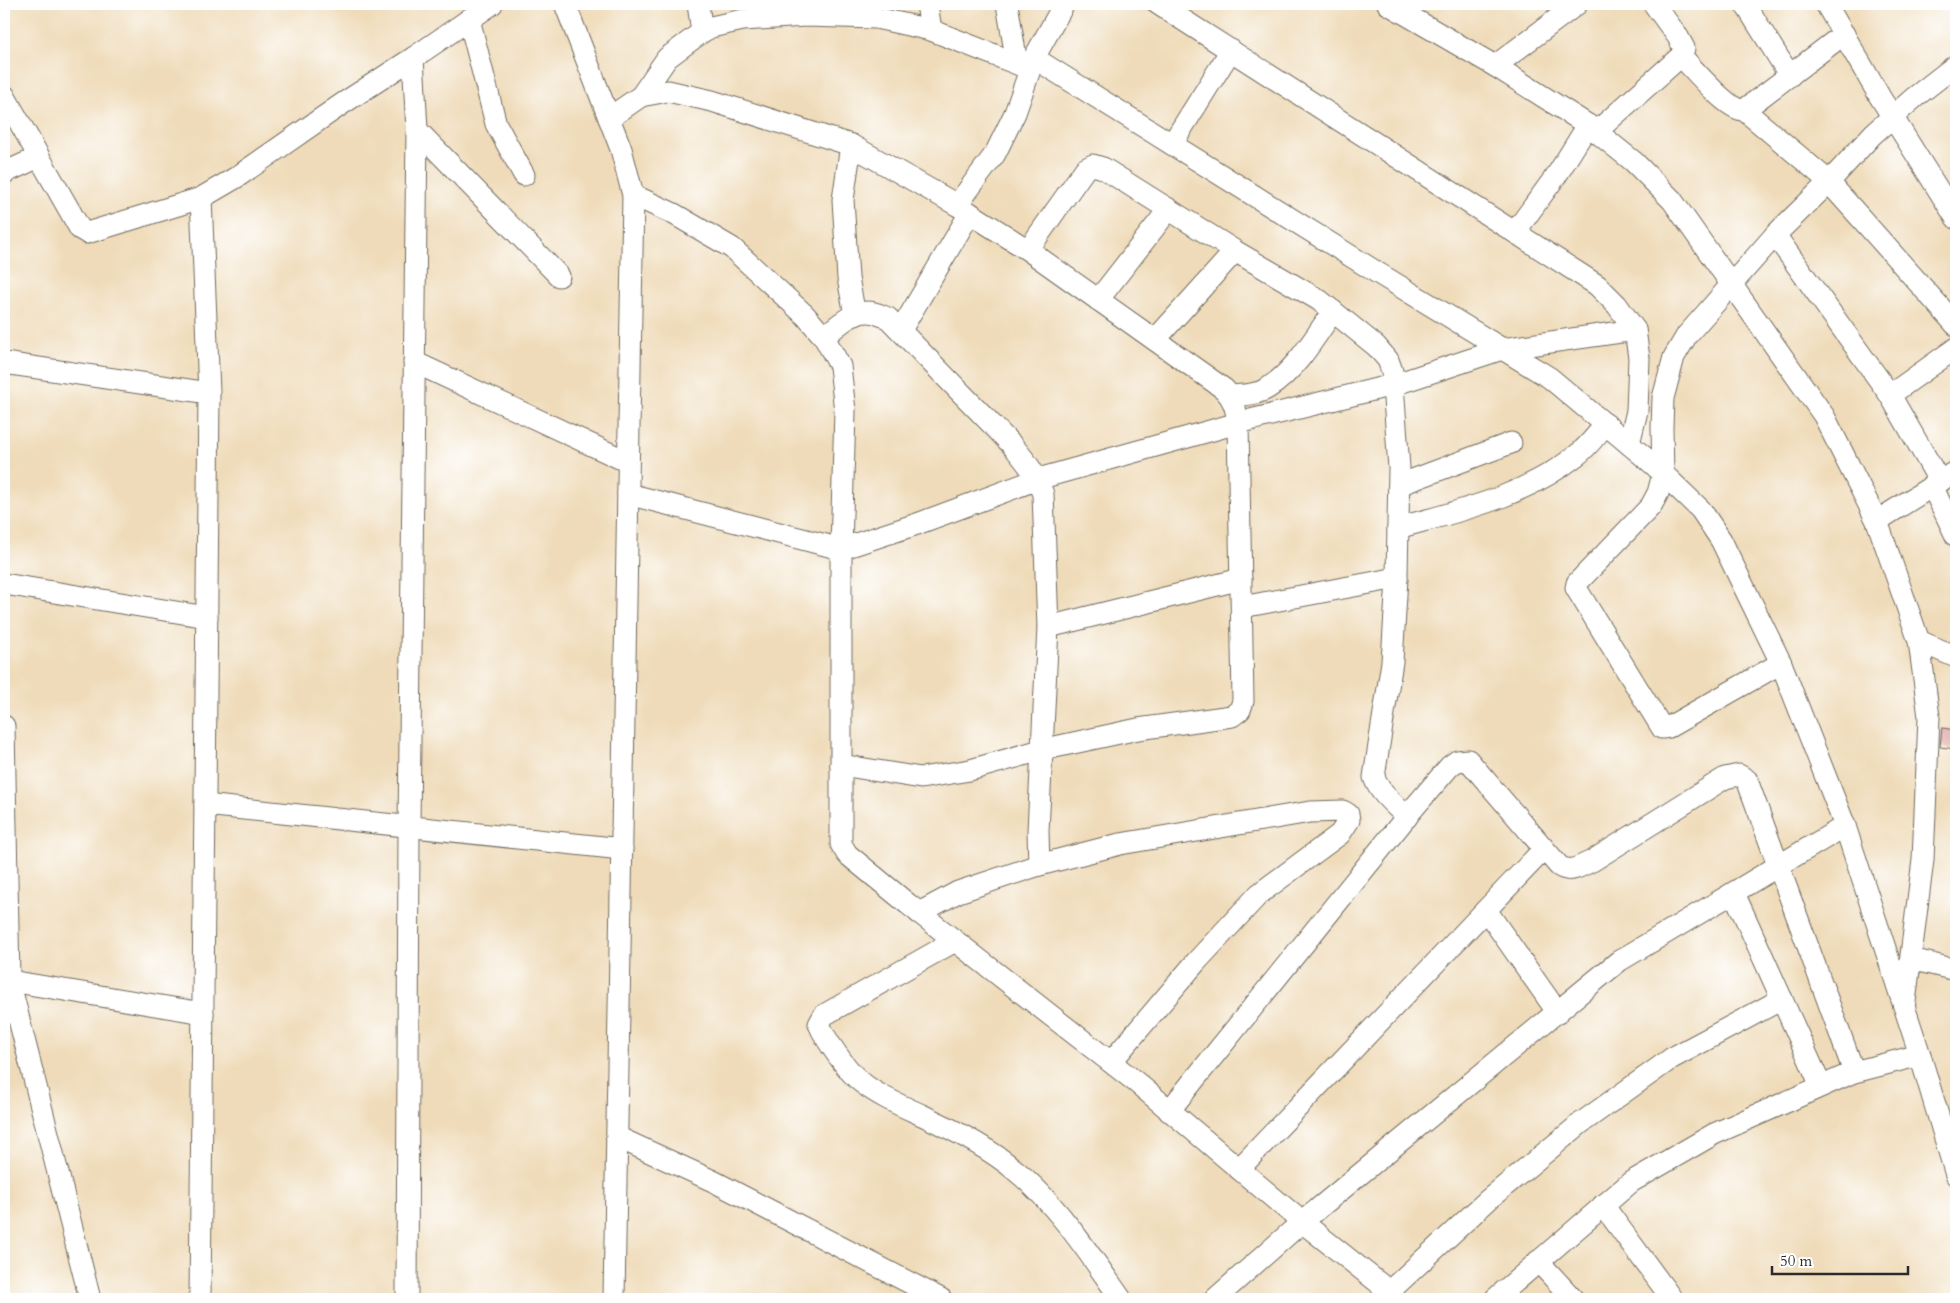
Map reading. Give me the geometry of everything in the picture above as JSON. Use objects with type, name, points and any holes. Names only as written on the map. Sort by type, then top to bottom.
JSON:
[{"type":"street","points":[[4,95],[80,229],[87,234],[201,198],[237,177],[492,4]]},
{"type":"street","points":[[565,4],[621,149],[633,195],[614,1299]]},
{"type":"street","points":[[698,4],[702,32]]},
{"type":"street","points":[[805,16],[835,4]]},
{"type":"street","points":[[927,4],[931,30]]},
{"type":"street","points":[[1007,4],[1027,63]]},
{"type":"street","points":[[902,330],[963,209],[995,154],[1015,113],[1027,63],[1064,4]]},
{"type":"street","points":[[1158,4],[1597,285],[1617,305],[1635,330],[1639,358],[1637,411],[1632,447]]},
{"type":"street","points":[[1495,66],[1577,4]]},
{"type":"street","points":[[1515,232],[1592,128],[1681,56],[1684,48],[1654,4]]},
{"type":"street","points":[[1745,4],[1790,76]]},
{"type":"street","points":[[1826,4],[1956,218]]},
{"type":"street","points":[[1402,7],[1592,128],[1634,162],[1672,200],[1824,416],[1877,521],[1919,641],[1929,717],[1923,860],[1905,1007]]},
{"type":"street","points":[[609,118],[641,96],[667,58],[711,27],[743,20],[805,16],[876,18],[931,30],[1027,63],[1172,144],[1550,378],[1659,470],[1700,510],[1721,540],[1781,663],[1845,826],[1905,1007],[1956,1174]]},
{"type":"street","points":[[469,19],[496,124],[524,175]]},
{"type":"street","points":[[1744,110],[1844,34]]},
{"type":"street","points":[[1172,144],[1231,50]]},
{"type":"street","points":[[1681,56],[1725,101],[1739,110],[1744,110],[1823,176],[1956,325]]},
{"type":"street","points":[[407,1299],[409,827],[417,130],[413,58]]},
{"type":"street","points":[[1781,663],[1669,727],[1662,728],[1576,588],[1577,583],[1651,506],[1658,493],[1663,398],[1674,357],[1727,277],[1775,235],[1823,176],[1873,134],[1888,108],[1915,96],[1956,65]]},
{"type":"street","points":[[641,96],[668,91],[712,101],[851,145],[963,209],[1028,250],[1224,389],[1236,407],[1238,423],[1242,607],[1243,701],[1240,710],[1232,716],[1138,729],[1041,750],[970,770],[921,778],[841,764]]},
{"type":"street","points":[[417,130],[559,276]]},
{"type":"street","points":[[851,145],[843,200],[848,278],[855,315]]},
{"type":"street","points":[[4,173],[39,157]]},
{"type":"street","points":[[1028,250],[1085,169],[1093,165],[1103,168],[1235,251],[1319,300],[1376,346],[1388,360],[1392,371],[1399,468],[1397,578],[1392,662],[1374,777],[1376,785],[1402,812]]},
{"type":"street","points":[[633,195],[674,214],[732,248],[805,315],[824,337],[840,366],[845,412],[841,550],[840,844],[848,854],[914,909],[1111,1062],[1302,1222],[1388,1297],[1489,1199],[1581,1123],[1672,1058],[1782,999]]},
{"type":"street","points":[[200,1299],[209,393],[201,198]]},
{"type":"street","points":[[1098,300],[1169,209]]},
{"type":"street","points":[[1775,235],[1890,395],[1943,480],[1956,536]]},
{"type":"street","points":[[1156,340],[1235,251]]},
{"type":"street","points":[[1230,396],[1254,393],[1267,388],[1284,375],[1307,347],[1333,310]]},
{"type":"street","points":[[824,337],[842,322],[855,315],[869,312],[888,318],[902,330],[1012,445],[1031,467],[1038,479],[1043,494],[1048,627],[1041,750],[1038,831],[1039,861]]},
{"type":"street","points":[[628,494],[841,550],[1038,479],[1238,423],[1393,385],[1502,349],[1635,330]]},
{"type":"street","points":[[1890,395],[1956,348]]},
{"type":"street","points":[[414,362],[628,462]]},
{"type":"street","points":[[4,363],[209,393]]},
{"type":"street","points":[[1398,528],[1486,504],[1536,482],[1578,454],[1606,424]]},
{"type":"street","points":[[1399,485],[1512,442]]},
{"type":"street","points":[[1877,521],[1943,480]]},
{"type":"street","points":[[1242,607],[1397,578]]},
{"type":"street","points":[[1048,627],[1241,579]]},
{"type":"street","points":[[4,584],[207,617]]},
{"type":"street","points":[[1919,641],[1956,657]]},
{"type":"street","points":[[4,726],[6,980],[30,1060],[90,1299]]},
{"type":"street","points":[[1169,1110],[1402,812],[1450,766],[1457,761],[1468,760],[1559,866],[1566,870],[1583,865],[1725,778],[1739,775],[1747,780],[1854,1072]]},
{"type":"street","points":[[205,805],[622,849]]},
{"type":"street","points":[[914,909],[1039,861],[1120,844],[1310,812],[1343,811],[1348,814],[1349,820],[1340,834],[1259,894],[1196,962],[1111,1062]]},
{"type":"street","points":[[1215,1299],[1302,1222],[1619,961],[1845,826]]},
{"type":"street","points":[[1239,1169],[1544,849]]},
{"type":"street","points":[[1734,893],[1821,1086]]},
{"type":"street","points":[[1486,910],[1558,1013]]},
{"type":"street","points":[[955,941],[824,1015],[819,1024],[825,1038],[860,1081],[893,1102],[926,1117],[990,1152],[1016,1171],[1043,1197],[1089,1253],[1121,1299]]},
{"type":"street","points":[[1911,959],[1956,970]]},
{"type":"street","points":[[6,980],[203,1013]]},
{"type":"street","points":[[1495,1299],[1630,1182],[1721,1131],[1821,1086],[1854,1072],[1920,1055]]},
{"type":"street","points":[[617,1137],[713,1181],[941,1299]]},
{"type":"street","points":[[1603,1206],[1672,1299]]},
{"type":"street","points":[[1538,1261],[1572,1299]]},
{"type":"building","points":[[1942,728],[1956,730],[1956,749],[1940,747]]}]
